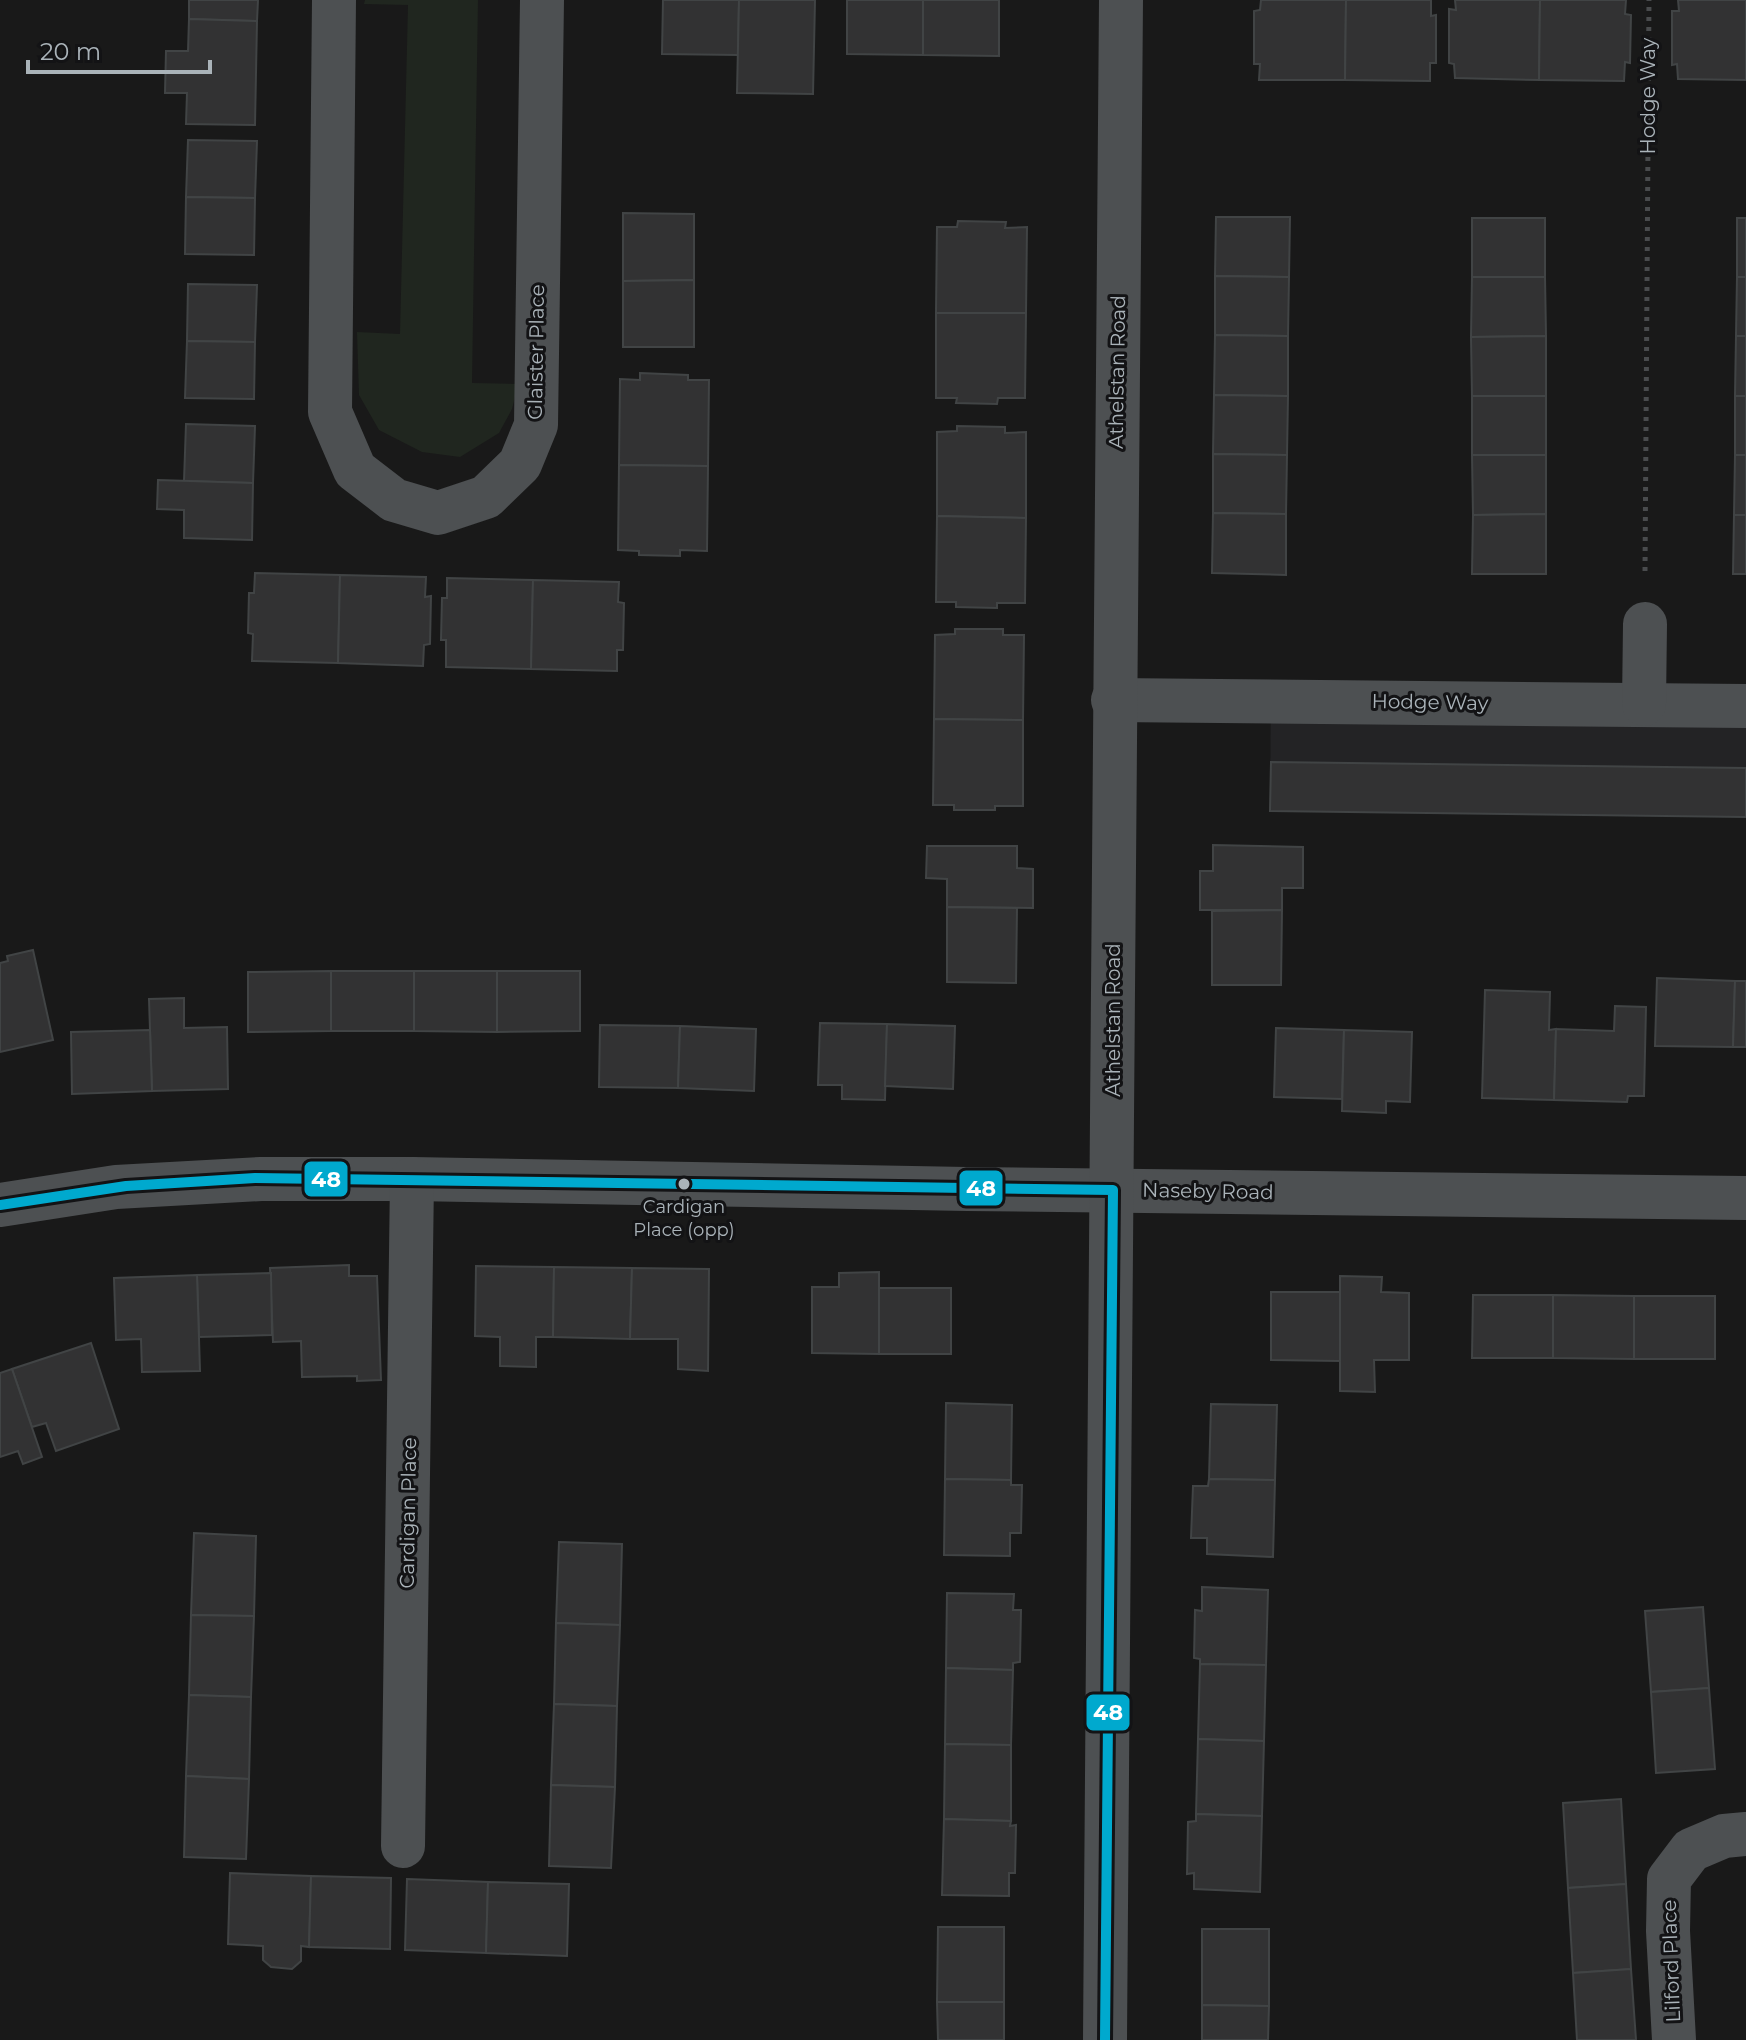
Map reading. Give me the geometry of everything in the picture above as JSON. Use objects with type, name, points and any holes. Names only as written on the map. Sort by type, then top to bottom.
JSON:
[{"type":"street","name":"Glaister Place","points":[[334,0],[330,412],[355,470],[394,500],[438,513],[486,497],[520,464],[536,425],[542,0]]},
{"type":"street","name":"Athelstan Road","points":[[1105,2040],[1113,1190],[1113,700],[1121,0]]},
{"type":"street","points":[[1644,704],[1645,624]]},
{"type":"street","name":"Hodge Way","points":[[1113,700],[1746,706]]},
{"type":"street","name":"Naseby Road","points":[[0,1205],[116,1187],[261,1179],[1746,1198]]},
{"type":"street","name":"Cardigan Place","points":[[403,1846],[412,1179]]},
{"type":"street","name":"Lilford Place","points":[[1674,2040],[1668,1931],[1669,1879],[1691,1850],[1724,1836],[1746,1834]]},
{"type":"path","name":"Hodge Way","points":[[1645,624],[1649,0]]},
{"type":"shaded area","points":[[365,0],[478,0],[472,383],[518,384],[512,409],[499,433],[460,457],[422,452],[379,430],[359,395],[357,332],[400,334],[408,5],[364,4]]},
{"type":"shaded area","points":[[1271,683],[1746,687],[1746,817],[1270,811]]},
{"type":"building","points":[[189,0],[258,0],[257,21],[189,19]]},
{"type":"building","points":[[663,0],[739,0],[738,55],[662,54]]},
{"type":"building","points":[[739,0],[815,0],[813,94],[737,93]]},
{"type":"building","points":[[847,0],[923,0],[923,55],[847,54]]},
{"type":"building","points":[[923,0],[999,0],[999,56],[923,55]]},
{"type":"building","points":[[1261,0],[1346,0],[1345,80],[1259,80],[1260,64],[1254,64],[1254,11],[1260,10]]},
{"type":"building","points":[[1346,0],[1431,0],[1431,16],[1436,15],[1436,63],[1430,63],[1430,81],[1345,80]]},
{"type":"building","points":[[1455,0],[1540,0],[1539,80],[1455,78],[1454,64],[1449,63],[1449,9],[1456,10]]},
{"type":"building","points":[[1540,0],[1626,0],[1625,14],[1631,15],[1630,63],[1625,62],[1624,81],[1539,80]]},
{"type":"building","points":[[1678,0],[1746,0],[1746,80],[1678,79],[1677,64],[1672,65],[1672,11],[1679,11]]},
{"type":"building","points":[[189,19],[257,21],[255,125],[186,124],[187,93],[165,93],[166,51],[188,51]]},
{"type":"building","points":[[188,140],[257,141],[255,198],[186,197]]},
{"type":"building","points":[[186,197],[255,198],[254,255],[185,254]]},
{"type":"building","points":[[623,213],[694,214],[694,280],[623,281]]},
{"type":"building","points":[[1216,217],[1290,217],[1289,277],[1215,276]]},
{"type":"building","points":[[1472,218],[1545,218],[1545,277],[1472,277]]},
{"type":"building","points":[[1737,218],[1746,218],[1746,277],[1737,277]]},
{"type":"building","points":[[958,221],[1006,222],[1005,228],[1027,227],[1026,313],[936,313],[937,227],[957,227]]},
{"type":"building","points":[[1215,276],[1289,277],[1288,336],[1215,335]]},
{"type":"building","points":[[1472,277],[1545,277],[1546,336],[1471,337]]},
{"type":"building","points":[[1737,277],[1746,277],[1746,336],[1736,336]]},
{"type":"building","points":[[694,280],[694,347],[623,347],[623,281]]},
{"type":"building","points":[[188,284],[257,285],[255,342],[187,341]]},
{"type":"building","points":[[936,313],[1026,313],[1025,398],[998,398],[997,404],[956,403],[957,398],[936,398]]},
{"type":"building","points":[[1215,335],[1288,336],[1288,396],[1214,395]]},
{"type":"building","points":[[1546,336],[1546,396],[1472,396],[1471,337]]},
{"type":"building","points":[[1736,336],[1746,336],[1746,396],[1735,396]]},
{"type":"building","points":[[187,341],[255,342],[254,399],[185,398]]},
{"type":"building","points":[[640,373],[688,375],[688,380],[709,380],[708,466],[619,465],[620,379],[640,380]]},
{"type":"building","points":[[1214,395],[1288,396],[1287,455],[1213,454]]},
{"type":"building","points":[[1472,396],[1546,396],[1546,455],[1472,455]]},
{"type":"building","points":[[1735,396],[1746,396],[1746,455],[1735,455]]},
{"type":"building","points":[[186,424],[255,426],[253,483],[184,481]]},
{"type":"building","points":[[957,426],[1005,427],[1005,433],[1026,432],[1026,518],[937,516],[937,432],[957,431]]},
{"type":"building","points":[[1213,454],[1287,455],[1286,514],[1213,513]]},
{"type":"building","points":[[1472,455],[1546,455],[1546,514],[1473,515]]},
{"type":"building","points":[[1735,455],[1746,455],[1746,515],[1734,515]]},
{"type":"building","points":[[619,465],[708,466],[707,551],[680,550],[680,556],[639,555],[639,551],[618,550]]},
{"type":"building","points":[[158,480],[253,483],[252,540],[184,538],[184,510],[157,509]]},
{"type":"building","points":[[1213,513],[1286,514],[1286,575],[1212,573]]},
{"type":"building","points":[[1546,514],[1546,574],[1472,574],[1473,515]]},
{"type":"building","points":[[1734,515],[1746,515],[1746,574],[1733,574]]},
{"type":"building","points":[[937,516],[1026,518],[1025,603],[997,603],[997,608],[956,607],[956,602],[936,602]]},
{"type":"building","points":[[255,573],[340,575],[338,663],[252,661],[253,634],[248,633],[249,593],[254,593]]},
{"type":"building","points":[[340,575],[426,577],[425,597],[431,596],[430,644],[424,645],[423,666],[338,663]]},
{"type":"building","points":[[447,578],[533,580],[531,669],[446,667],[446,640],[441,640],[442,598],[447,598]]},
{"type":"building","points":[[533,580],[619,582],[618,602],[624,603],[623,650],[617,650],[617,671],[531,669]]},
{"type":"building","points":[[955,629],[1003,629],[1003,635],[1024,635],[1023,720],[934,719],[935,635],[955,634]]},
{"type":"building","points":[[934,719],[1023,720],[1023,806],[954,810],[954,805],[933,805]]},
{"type":"building","points":[[1271,762],[1746,768],[1746,817],[1270,811]]},
{"type":"building","points":[[1213,845],[1303,847],[1303,888],[1282,888],[1282,910],[1200,910],[1200,871],[1213,871]]},
{"type":"building","points":[[927,846],[1017,846],[1017,868],[1033,869],[1033,908],[947,907],[947,879],[926,878]]},
{"type":"building","points":[[947,907],[1017,908],[1016,983],[947,982]]},
{"type":"building","points":[[1282,910],[1281,985],[1212,985],[1212,911]]},
{"type":"building","points":[[33,950],[53,1040],[0,1052],[0,963],[8,961],[7,956]]},
{"type":"building","points":[[331,971],[414,971],[414,1031],[331,1031]]},
{"type":"building","points":[[331,971],[331,1031],[248,1032],[248,972]]},
{"type":"building","points":[[414,971],[497,971],[497,1032],[414,1031]]},
{"type":"building","points":[[497,971],[580,971],[580,1031],[497,1032]]},
{"type":"building","points":[[1657,978],[1735,981],[1733,1047],[1655,1046]]},
{"type":"building","points":[[1735,981],[1746,981],[1746,1047],[1733,1047]]},
{"type":"building","points":[[1485,990],[1550,992],[1549,1030],[1556,1029],[1554,1100],[1482,1098]]},
{"type":"building","points":[[184,998],[184,1028],[227,1027],[228,1089],[152,1091],[149,999]]},
{"type":"building","points":[[1615,1006],[1646,1007],[1644,1096],[1628,1096],[1627,1102],[1554,1100],[1556,1029],[1614,1031]]},
{"type":"building","points":[[820,1023],[887,1024],[885,1100],[842,1099],[842,1085],[818,1085]]},
{"type":"building","points":[[887,1024],[955,1026],[953,1089],[885,1086]]},
{"type":"building","points":[[600,1025],[680,1026],[678,1088],[599,1087]]},
{"type":"building","points":[[680,1026],[756,1029],[754,1091],[678,1088]]},
{"type":"building","points":[[1276,1028],[1344,1030],[1342,1099],[1274,1097]]},
{"type":"building","points":[[150,1030],[152,1091],[72,1094],[71,1032]]},
{"type":"building","points":[[1344,1030],[1412,1032],[1410,1102],[1386,1101],[1386,1113],[1342,1111]]},
{"type":"building","points":[[349,1265],[349,1276],[377,1276],[381,1380],[357,1381],[357,1376],[302,1377],[301,1341],[273,1342],[270,1268]]},
{"type":"building","points":[[476,1266],[554,1267],[553,1337],[536,1337],[536,1367],[500,1366],[500,1337],[475,1336]]},
{"type":"building","points":[[554,1267],[632,1268],[630,1339],[553,1337]]},
{"type":"building","points":[[632,1268],[709,1269],[708,1371],[678,1369],[678,1339],[630,1339]]},
{"type":"building","points":[[879,1272],[879,1354],[812,1353],[812,1287],[839,1287],[839,1273]]},
{"type":"building","points":[[271,1273],[272,1335],[199,1337],[197,1275]]},
{"type":"building","points":[[197,1275],[200,1371],[142,1372],[141,1339],[116,1340],[114,1278]]},
{"type":"building","points":[[1340,1276],[1382,1277],[1381,1292],[1409,1293],[1409,1360],[1374,1360],[1375,1392],[1340,1391]]},
{"type":"building","points":[[879,1288],[951,1288],[951,1354],[879,1354]]},
{"type":"building","points":[[1271,1292],[1340,1292],[1340,1361],[1271,1360]]},
{"type":"building","points":[[1473,1295],[1553,1295],[1553,1358],[1472,1358]]},
{"type":"building","points":[[1553,1295],[1634,1296],[1634,1359],[1553,1358]]},
{"type":"building","points":[[1634,1296],[1715,1296],[1715,1359],[1634,1359]]},
{"type":"building","points":[[91,1343],[119,1429],[56,1451],[46,1423],[32,1427],[12,1369]]},
{"type":"building","points":[[12,1369],[42,1457],[23,1464],[18,1451],[0,1457],[0,1373]]},
{"type":"building","points":[[946,1403],[1012,1405],[1011,1480],[945,1479]]},
{"type":"building","points":[[1211,1404],[1277,1405],[1275,1480],[1209,1479]]},
{"type":"building","points":[[945,1479],[1011,1480],[1011,1485],[1022,1485],[1021,1533],[1010,1533],[1010,1556],[944,1555]]},
{"type":"building","points":[[1209,1479],[1275,1480],[1273,1557],[1207,1554],[1207,1538],[1191,1538],[1193,1486],[1208,1486]]},
{"type":"building","points":[[194,1533],[256,1536],[254,1616],[191,1615]]},
{"type":"building","points":[[559,1542],[622,1544],[620,1625],[556,1623]]},
{"type":"building","points":[[1202,1587],[1268,1590],[1266,1665],[1200,1664],[1200,1659],[1194,1658],[1195,1610],[1202,1611]]},
{"type":"building","points":[[947,1593],[1014,1594],[1013,1610],[1021,1610],[1020,1662],[1013,1663],[1013,1670],[946,1668]]},
{"type":"building","points":[[1703,1607],[1709,1688],[1651,1692],[1645,1611]]},
{"type":"building","points":[[191,1615],[254,1616],[251,1697],[189,1695]]},
{"type":"building","points":[[556,1623],[620,1625],[617,1706],[554,1704]]},
{"type":"building","points":[[1200,1664],[1266,1665],[1264,1741],[1198,1739]]},
{"type":"building","points":[[946,1668],[1013,1670],[1011,1745],[945,1744]]},
{"type":"building","points":[[1709,1688],[1715,1769],[1656,1773],[1651,1692]]},
{"type":"building","points":[[189,1695],[251,1697],[249,1779],[186,1776]]},
{"type":"building","points":[[554,1704],[617,1706],[615,1787],[551,1785]]},
{"type":"building","points":[[1198,1739],[1264,1741],[1262,1816],[1196,1814]]},
{"type":"building","points":[[945,1744],[1011,1745],[1011,1821],[944,1819]]},
{"type":"building","points":[[186,1776],[249,1779],[246,1859],[184,1857]]},
{"type":"building","points":[[551,1785],[615,1787],[611,1868],[549,1866]]},
{"type":"building","points":[[1621,1799],[1626,1884],[1568,1888],[1563,1803]]},
{"type":"building","points":[[1196,1814],[1262,1816],[1260,1892],[1194,1889],[1194,1873],[1187,1874],[1188,1822],[1196,1821]]},
{"type":"building","points":[[944,1819],[1011,1821],[1010,1826],[1016,1825],[1015,1873],[1009,1873],[1009,1896],[942,1895]]},
{"type":"building","points":[[230,1873],[311,1876],[309,1947],[301,1946],[301,1961],[292,1969],[271,1967],[263,1960],[263,1946],[228,1944]]},
{"type":"building","points":[[311,1876],[391,1878],[390,1949],[309,1947]]},
{"type":"building","points":[[407,1879],[488,1882],[486,1953],[405,1950]]},
{"type":"building","points":[[488,1882],[569,1884],[567,1956],[486,1953]]},
{"type":"building","points":[[1626,1884],[1631,1969],[1573,1973],[1568,1888]]},
{"type":"building","points":[[938,1927],[1004,1927],[1004,2002],[937,2002]]},
{"type":"building","points":[[1202,1929],[1269,1929],[1269,2006],[1202,2005]]},
{"type":"building","points":[[1631,1969],[1636,2040],[1577,2040],[1573,1973]]},
{"type":"building","points":[[937,2002],[1004,2002],[1004,2040],[938,2040]]},
{"type":"building","points":[[1202,2005],[1269,2006],[1268,2040],[1202,2040]]},
{"type":"transit line","name":"48","points":[[0,1205],[126,1186],[255,1178],[1113,1190],[1105,2040]]},
{"type":"place","name":"Cardigan Place (opp)","points":[[684,1184]]}]
